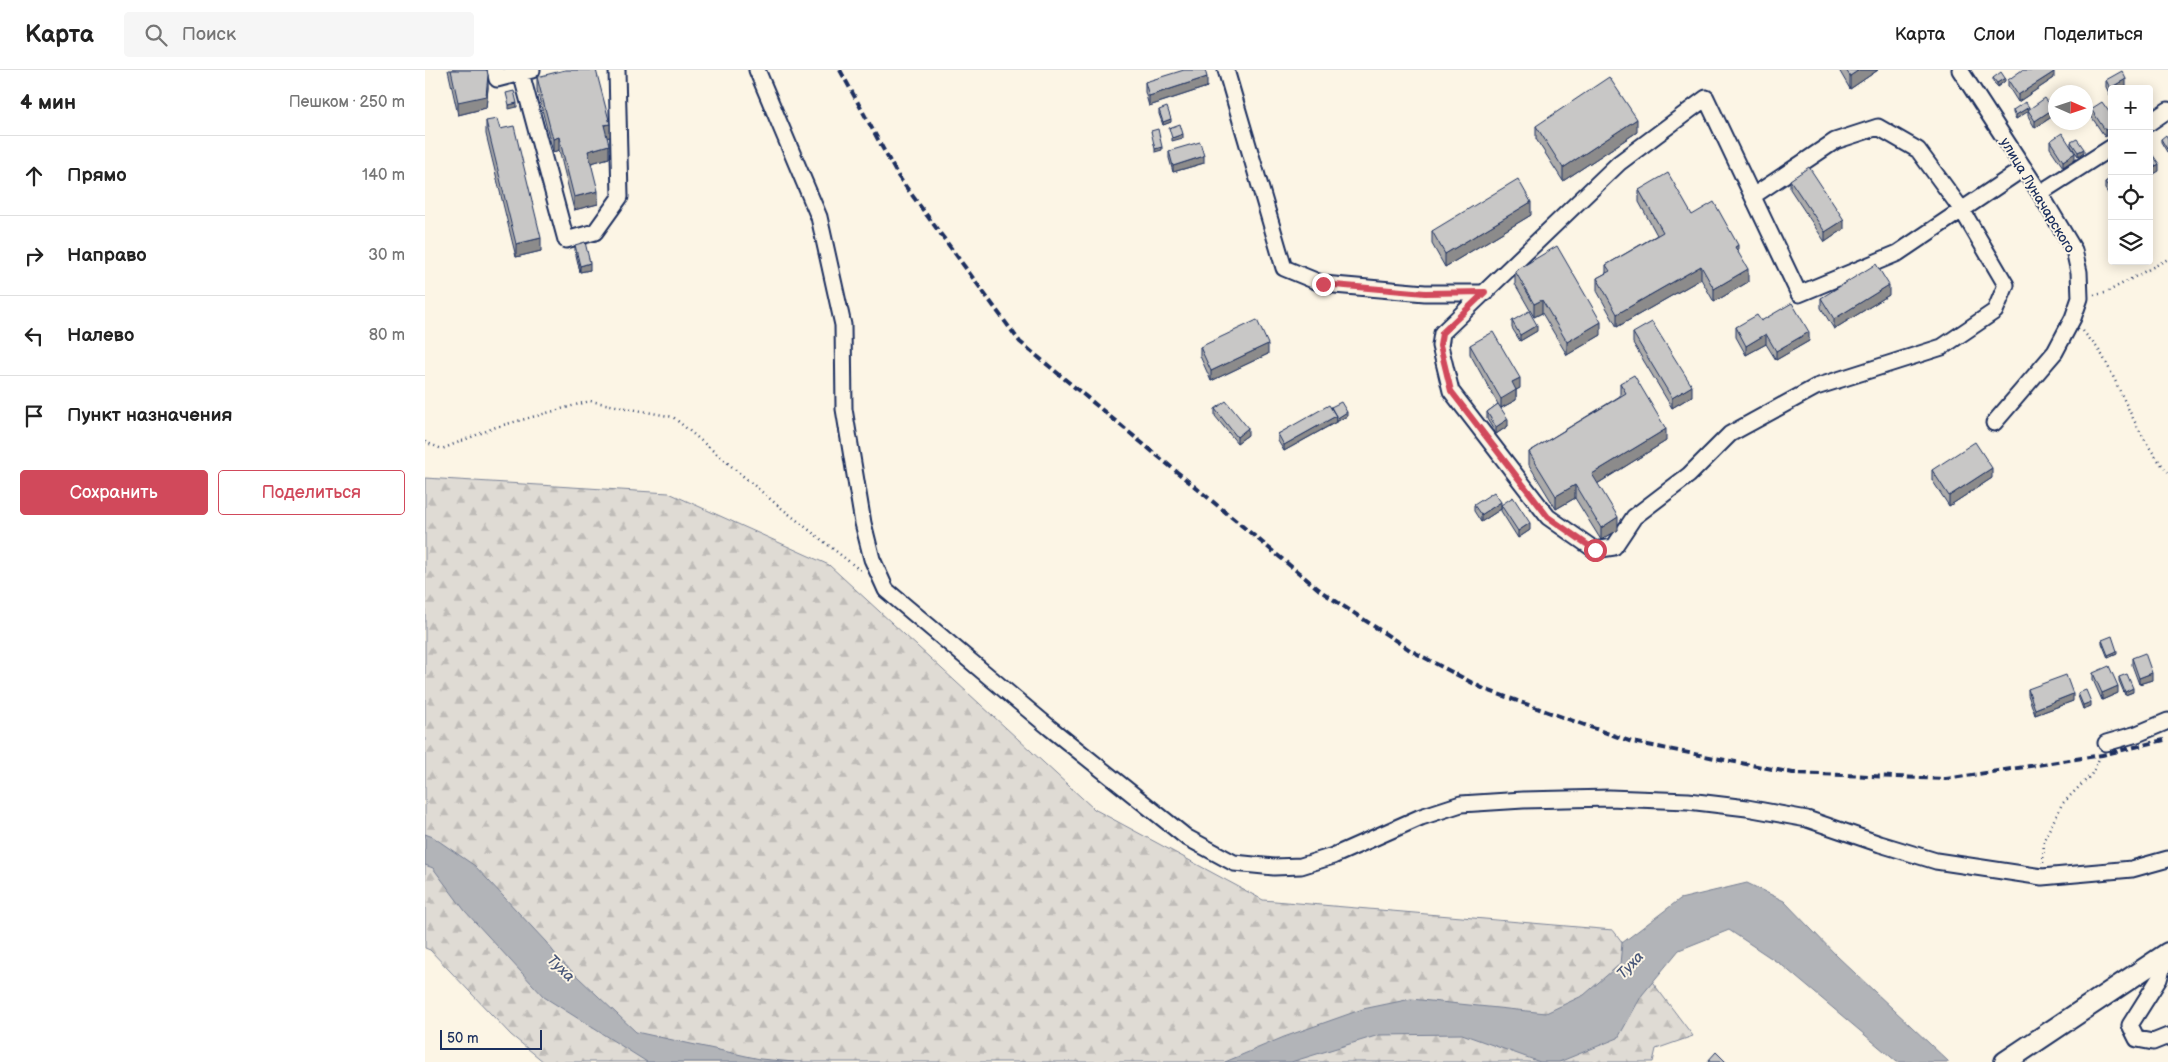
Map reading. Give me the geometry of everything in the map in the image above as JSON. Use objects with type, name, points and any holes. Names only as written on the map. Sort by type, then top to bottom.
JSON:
[{"type":"main road","points":[[2005,1062],[2168,953]]},
{"type":"street","points":[[495,70],[497,79],[527,71],[566,240],[595,232],[620,197],[617,70]]},
{"type":"street","points":[[757,70],[819,217],[843,325],[844,409],[863,523],[872,559],[886,590],[1049,728],[1186,836],[1234,863],[1274,867],[1301,866],[1333,856],[1421,817],[1461,804],[1609,798],[1688,801],[1747,808],[1807,820],[1936,860],[2042,877],[2132,869],[2168,858]]},
{"type":"street","points":[[1226,70],[1285,268],[1323,284],[1425,293],[1485,292]]},
{"type":"street","name":"улица Луначарского","points":[[1960,70],[2075,250],[2079,272],[2080,298],[2073,318],[2055,352],[1994,423]]},
{"type":"street","points":[[1753,196],[1835,142],[1879,127],[1918,150],[1961,210],[2006,284],[1995,310],[1942,347],[1816,387],[1730,434],[1689,475],[1634,517],[1614,547],[1595,550],[1548,517],[1451,391],[1440,346],[1442,333],[1619,163],[1707,98],[1753,196],[1799,294],[1898,253],[1961,210],[2024,168]]},
{"type":"street","points":[[2153,119],[2168,110]]},
{"type":"street","points":[[2040,193],[2108,150]]},
{"type":"street","points":[[2106,743],[2137,734],[2168,720]]},
{"type":"street","points":[[2168,953],[2159,979],[2130,1025],[2137,1039],[2153,1042],[2168,1036]]},
{"type":"path","points":[[2080,298],[2105,293],[2168,258]]},
{"type":"path","points":[[2073,318],[2101,354],[2140,429],[2160,463],[2168,472]]},
{"type":"path","points":[[425,442],[442,449],[496,427],[590,401],[673,417],[775,503],[863,573]]},
{"type":"path","points":[[2042,877],[2044,840],[2062,804],[2091,776],[2106,743]]},
{"type":"green space","points":[[425,478],[669,493],[829,565],[1094,809],[1263,900],[1613,930],[1693,1036],[1656,1049],[1653,1062],[544,1062],[511,1035],[430,950],[425,948]]},
{"type":"water","name":"Туха","points":[[425,834],[433,837],[475,866],[546,942],[560,960],[636,1032],[760,1059],[794,1062],[647,1062],[544,997],[465,911],[433,868],[425,865]]},
{"type":"water","name":"Туха","points":[[1747,883],[1784,901],[1837,956],[1949,1062],[1897,1062],[1783,966],[1729,930],[1679,950],[1642,995],[1618,1038],[1559,1062],[1540,1062],[1462,1034],[1379,1035],[1291,1062],[1225,1062],[1284,1037],[1363,1009],[1411,999],[1546,1013],[1584,995],[1620,964],[1622,943],[1680,899]]},
{"type":"building","points":[[451,70],[487,70],[486,96],[458,102]]},
{"type":"building","points":[[565,70],[596,70],[610,124],[604,125],[609,145],[588,151],[598,191],[574,197],[559,137],[553,139],[537,77]]},
{"type":"building","points":[[1184,70],[1205,70],[1207,77],[1149,96],[1145,82]]},
{"type":"building","points":[[1846,70],[1859,70],[1850,76]]},
{"type":"building","points":[[2022,70],[2053,70],[2054,72],[2018,95],[2008,80]]},
{"type":"building","points":[[2122,71],[2126,79],[2115,85],[2108,85],[2106,80]]},
{"type":"building","points":[[2001,72],[2005,78],[1997,83],[1993,78]]},
{"type":"building","points":[[1609,77],[1637,119],[1563,168],[1536,126]]},
{"type":"building","points":[[514,91],[517,103],[509,105],[506,93]]},
{"type":"building","points":[[2045,98],[2048,102],[2048,112],[2035,121],[2028,110]]},
{"type":"building","points":[[2025,102],[2029,107],[2016,115],[2013,110]]},
{"type":"building","points":[[2102,102],[2108,110],[2108,128],[2105,130],[2093,112],[2093,108]]},
{"type":"building","points":[[1167,107],[1171,119],[1163,122],[1159,110]]},
{"type":"building","points":[[497,119],[500,129],[514,126],[541,238],[516,244],[486,121]]},
{"type":"building","points":[[1180,124],[1183,134],[1172,138],[1169,128]]},
{"type":"building","points":[[1158,129],[1162,147],[1155,149],[1151,131]]},
{"type":"building","points":[[2062,133],[2075,153],[2063,161],[2050,141]]},
{"type":"building","points":[[2166,135],[2168,139],[2167,149],[2161,139]]},
{"type":"building","points":[[2077,139],[2084,149],[2078,152],[2071,142]]},
{"type":"building","points":[[1200,142],[1204,156],[1173,166],[1169,151]]},
{"type":"building","points":[[2153,155],[2159,164],[2153,168]]},
{"type":"building","points":[[1809,167],[1844,220],[1825,232],[1790,180]]},
{"type":"building","points":[[1668,173],[1692,215],[1714,202],[1738,245],[1735,247],[1748,269],[1714,289],[1701,266],[1617,314],[1597,278],[1610,271],[1606,265],[1663,232],[1639,190]]},
{"type":"building","points":[[1518,179],[1531,202],[1445,254],[1432,231]]},
{"type":"building","points":[[585,242],[590,263],[580,266],[575,245]]},
{"type":"building","points":[[1557,246],[1601,322],[1567,342],[1542,300],[1534,304],[1515,271]]},
{"type":"building","points":[[1876,264],[1889,285],[1834,319],[1821,298]]},
{"type":"building","points":[[1792,303],[1809,332],[1776,351],[1766,334],[1746,346],[1736,327],[1757,315],[1761,321]]},
{"type":"building","points":[[1529,311],[1537,325],[1520,335],[1512,321]]},
{"type":"building","points":[[1257,320],[1268,344],[1211,371],[1200,347]]},
{"type":"building","points":[[1652,322],[1692,386],[1672,398],[1633,333]]},
{"type":"building","points":[[1493,332],[1520,378],[1512,382],[1516,390],[1501,399],[1470,345]]},
{"type":"building","points":[[1634,375],[1666,429],[1592,474],[1618,517],[1601,528],[1575,485],[1556,496],[1529,452],[1626,393],[1620,383]]},
{"type":"building","points":[[1226,401],[1248,428],[1237,437],[1215,409]]},
{"type":"building","points":[[1341,402],[1347,412],[1336,419],[1331,407]]},
{"type":"building","points":[[1498,404],[1508,419],[1496,427],[1487,412]]},
{"type":"building","points":[[1329,405],[1336,416],[1284,445],[1278,434]]},
{"type":"building","points":[[1975,442],[1992,468],[1949,496],[1932,470]]},
{"type":"building","points":[[1494,492],[1501,502],[1481,515],[1474,505]]},
{"type":"building","points":[[1513,497],[1530,523],[1518,531],[1501,505]]},
{"type":"building","points":[[2112,636],[2117,651],[2108,655],[2102,640]]},
{"type":"building","points":[[2145,653],[2152,673],[2139,678],[2132,658]]},
{"type":"building","points":[[2109,666],[2118,686],[2102,693],[2093,673]]},
{"type":"building","points":[[2127,674],[2133,688],[2125,692],[2119,677]]},
{"type":"building","points":[[2066,675],[2073,694],[2035,709],[2028,689]]},
{"type":"building","points":[[2086,690],[2091,702],[2083,705],[2078,693]]},
{"type":"building","points":[[1716,1052],[1726,1062],[1707,1062]]},
{"type":"railway","points":[[840,70],[898,176],[1020,342],[1322,592],[1410,650],[1484,689],[1632,742],[1793,773],[1946,779],[2102,755],[2168,739]]},
{"type":"route","points":[[1323,284],[1425,293],[1485,292],[1442,333],[1440,346],[1451,391],[1548,517],[1595,550]]}]
